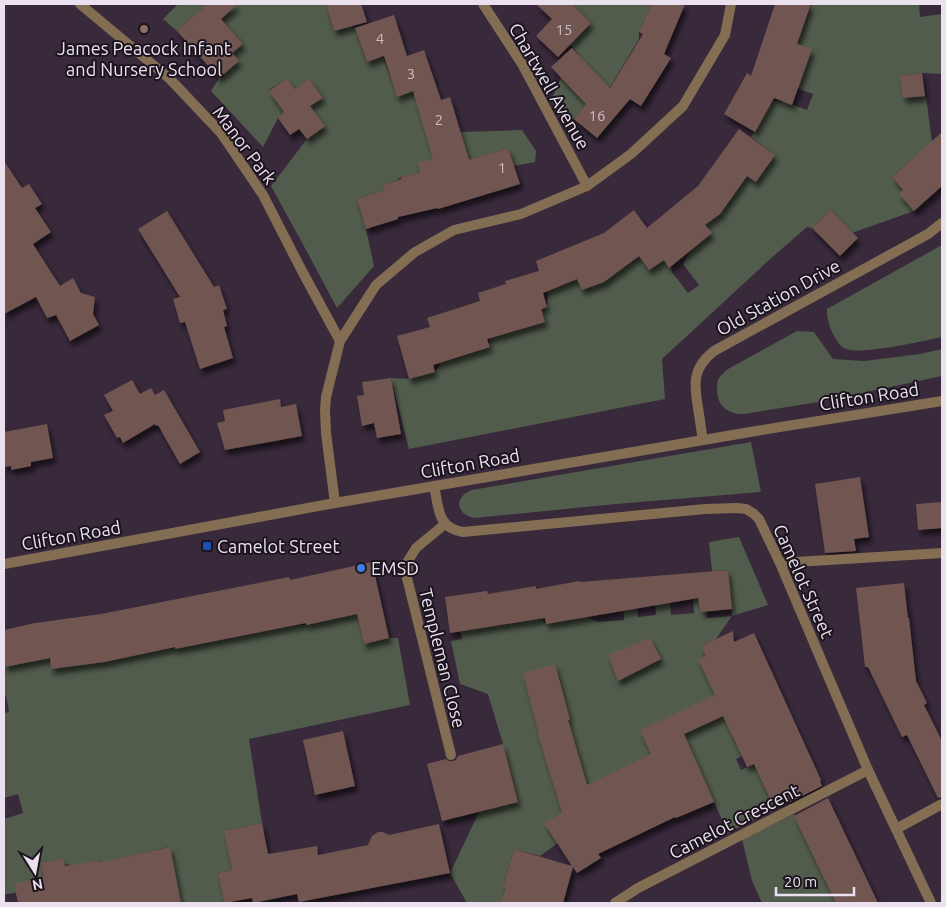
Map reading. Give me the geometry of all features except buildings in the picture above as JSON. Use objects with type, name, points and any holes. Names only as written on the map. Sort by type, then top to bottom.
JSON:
[{"type":"street","name":"Manor Park","points":[[80,4],[170,79],[221,133],[263,195],[340,341]]},
{"type":"street","name":"Chartwell Avenue","points":[[483,4],[522,64],[587,186]]},
{"type":"street","points":[[334,503],[325,410],[329,383],[340,341],[376,285],[415,252],[454,230],[521,214],[587,186],[631,154],[683,106],[725,35],[731,4]]},
{"type":"street","name":"Old Station Drive","points":[[703,440],[695,388],[697,372],[707,356],[805,300],[928,234],[942,223]]},
{"type":"street","name":"Clifton Road","points":[[4,564],[334,503],[942,401]]},
{"type":"street","points":[[434,486],[440,514],[445,524]]},
{"type":"street","name":"Camelot Street","points":[[445,524],[457,531],[473,531],[705,509],[737,508],[746,509],[754,514],[759,519],[780,562],[868,770],[932,903]]},
{"type":"street","name":"Templeman Close","points":[[445,524],[416,548],[408,561],[407,578],[451,755]]},
{"type":"street","points":[[780,562],[942,553]]},
{"type":"street","name":"Camelot Crescent","points":[[615,903],[638,888],[868,770]]},
{"type":"street","points":[[896,829],[942,804]]},
{"type":"green space","points":[[178,4],[207,4],[177,31],[163,19]]},
{"type":"green space","points":[[228,4],[326,4],[334,31],[353,26],[355,28],[367,62],[383,57],[397,96],[413,91],[418,106],[460,132],[522,130],[536,151],[535,162],[514,166],[508,148],[457,164],[417,164],[420,173],[401,177],[383,185],[384,190],[357,199],[374,266],[337,308],[271,186],[307,139],[324,126],[310,106],[323,98],[309,79],[295,89],[287,78],[269,90],[284,112],[278,118],[263,147],[211,91],[219,78],[238,61],[232,53],[243,44],[221,19],[232,9]]},
{"type":"green space","points":[[572,4],[651,4],[639,32],[639,39],[610,87],[597,91],[574,119],[559,115],[551,100],[561,78],[582,59],[570,44],[591,23]]},
{"type":"green space","points":[[812,4],[919,4],[920,17],[942,14],[942,74],[922,73],[900,76],[926,97],[933,149],[913,158],[892,177],[903,190],[914,211],[852,233],[830,210],[812,228],[807,227],[662,359],[665,399],[409,449],[391,378],[409,379],[435,372],[441,363],[490,347],[489,331],[545,321],[541,309],[547,307],[548,291],[577,279],[583,290],[604,282],[639,256],[649,270],[668,257],[672,272],[688,293],[699,285],[683,264],[691,250],[711,234],[705,225],[716,217],[747,176],[756,182],[775,155],[751,137],[772,101],[785,102],[807,110],[813,94],[791,86],[797,44]]},
{"type":"green space","points":[[942,245],[942,337],[893,347],[865,350],[846,349],[838,343],[832,332],[827,309]]},
{"type":"green space","points":[[797,331],[814,332],[833,359],[864,361],[920,354],[942,349],[942,376],[825,401],[744,414],[733,413],[724,408],[719,400],[717,390],[717,382],[721,375],[728,369]]},
{"type":"green space","points":[[751,442],[761,492],[475,518],[464,513],[459,505],[462,496],[472,490]]},
{"type":"green space","points":[[739,537],[768,605],[732,616],[728,570],[712,571],[709,542]]},
{"type":"green space","points":[[693,599],[706,599],[707,618],[732,616],[716,639],[701,646],[706,656],[699,659],[730,672],[729,728],[736,744],[758,735],[763,746],[736,759],[741,770],[754,764],[775,808],[728,833],[714,802],[562,812],[545,823],[558,843],[540,856],[514,849],[503,888],[527,895],[524,903],[467,903],[450,873],[479,812],[518,801],[488,694],[460,684],[451,641],[462,639],[460,629],[492,624],[498,626],[541,619],[546,624],[586,617],[598,622],[624,620],[623,606],[637,605],[638,617],[656,615],[655,604],[670,603],[671,615],[694,613]]},
{"type":"green space","points":[[357,614],[364,644],[389,638],[398,638],[410,705],[249,739],[262,823],[225,831],[232,870],[218,873],[224,903],[181,903],[169,847],[143,853],[146,869],[101,876],[98,860],[73,865],[41,863],[46,885],[16,893],[4,894],[4,819],[23,813],[18,794],[4,798],[4,713],[9,712],[6,696],[4,697],[4,667],[49,656],[51,669],[170,648],[176,649]]},
{"type":"green space","points":[[794,814],[836,903],[762,903],[752,881],[742,839]]},
{"type":"place","name":"James Peacock Infant and Nursery School","points":[[144,29]]},
{"type":"place","name":"Camelot Street","points":[[207,546]]},
{"type":"place","name":"EMSD","points":[[361,568]]}]
